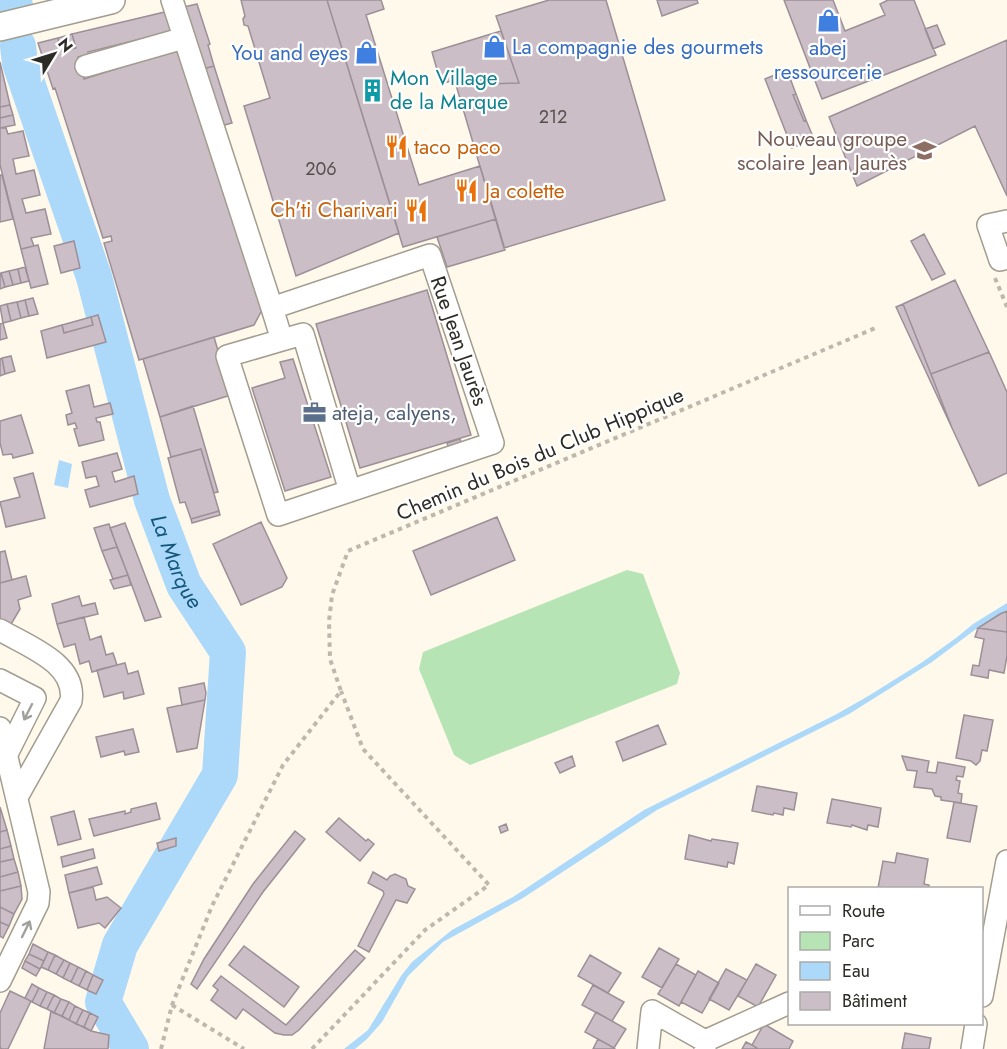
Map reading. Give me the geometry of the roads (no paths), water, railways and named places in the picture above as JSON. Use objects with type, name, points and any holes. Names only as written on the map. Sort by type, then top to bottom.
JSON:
[{"type":"main road","points":[[0,27],[111,0]]},
{"type":"street","points":[[172,0],[282,340]]},
{"type":"street","points":[[86,66],[184,38]]},
{"type":"street","points":[[1004,259],[988,225],[1007,221]]},
{"type":"street","name":"Rue Jean Jaurès","points":[[272,308],[430,255],[493,443],[350,491],[278,515],[227,356],[303,334],[350,491]]},
{"type":"street","points":[[0,630],[53,662],[66,674],[71,684],[71,701],[17,797]]},
{"type":"street","points":[[0,680],[35,698],[3,752]]},
{"type":"street","points":[[0,728],[3,752],[17,797],[39,892],[38,903],[0,981]]},
{"type":"street","points":[[983,986],[1007,861]]},
{"type":"street","points":[[648,1049],[652,1011],[705,1045],[788,1004]]},
{"type":"street","points":[[972,1049],[976,1025]]},
{"type":"water","points":[[59,460],[72,464],[68,488],[54,485]]},
{"type":"water","points":[[1007,603],[1007,610],[976,629],[932,662],[849,714],[657,810],[523,898],[443,942],[408,976],[382,1022],[367,1039],[355,1049],[344,1049],[368,1030],[412,962],[452,930],[513,897],[644,810],[835,715],[870,695],[921,663],[973,624]]},
{"type":"waterway","name":"La Marque","points":[[14,0],[15,6]]},
{"type":"waterway","name":"La Marque","points":[[18,46],[20,63],[94,277],[152,500],[184,585],[228,652],[220,775],[120,945],[103,1002],[131,1049]]},
{"type":"place","name":"abej ressourcerie","points":[[828,20]]},
{"type":"place","name":"La compagnie des gourmets","points":[[494,47]]},
{"type":"place","name":"You and eyes","points":[[366,53]]},
{"type":"place","name":"Mon Village de la Marque","points":[[372,90]]},
{"type":"place","name":"taco paco","points":[[396,147]]},
{"type":"place","name":"Nouveau groupe scolaire Jean Jaurès","points":[[925,151]]},
{"type":"place","name":"Ja colette","points":[[467,191]]},
{"type":"place","name":"Ch'ti Charivari","points":[[416,210]]},
{"type":"place","name":"ateja, calyens,","points":[[314,413]]}]
